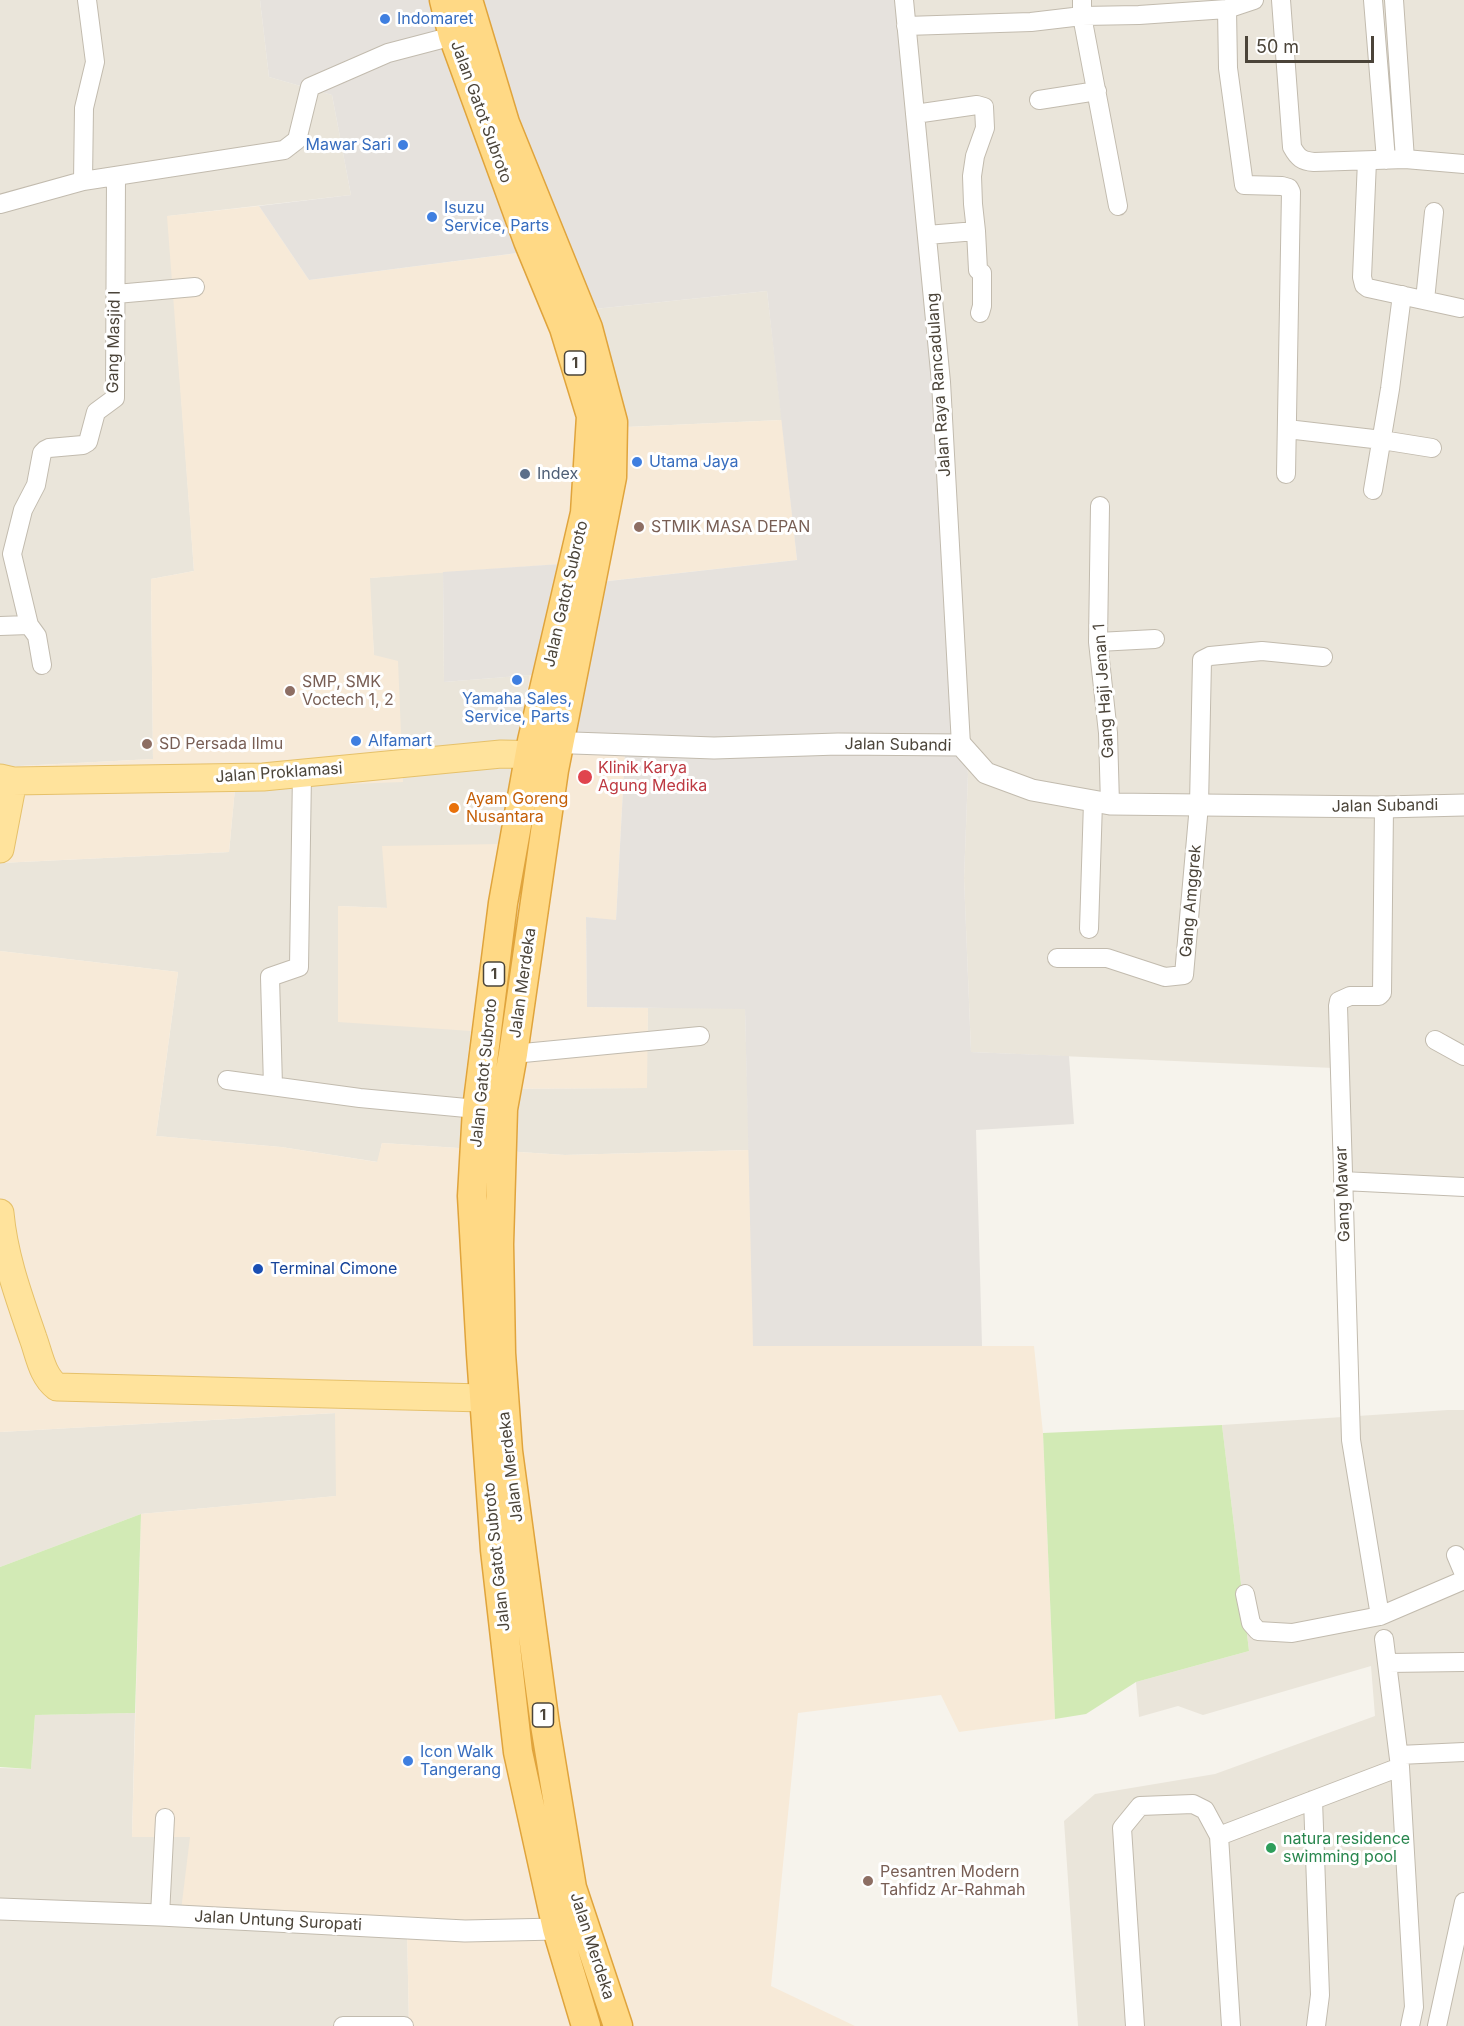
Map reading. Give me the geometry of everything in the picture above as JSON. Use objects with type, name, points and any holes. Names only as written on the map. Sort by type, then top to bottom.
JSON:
[{"type":"highway","name":"Jalan Gatot Subroto","points":[[444,0],[453,36],[528,241],[564,328],[591,416],[585,513],[530,748],[503,903],[477,1109],[472,1196],[493,1397],[495,1550],[518,1752],[557,1929],[586,2026]]},
{"type":"highway","name":"Jalan Gatot Subroto","points":[[468,0],[505,123],[588,328],[613,423],[612,477],[559,749],[534,900]]},
{"type":"highway","name":"Jalan Merdeka","points":[[534,900],[513,1054],[503,1108],[493,1397],[508,1451],[545,1725],[572,1888],[618,2026]]},
{"type":"main road","name":"Jalan Proklamasi","points":[[6,779],[263,777],[501,754],[530,748],[559,749]]},
{"type":"main road","points":[[0,849],[6,779]]},
{"type":"main road","name":"Jalan Merdeka","points":[[0,1213],[7,1260],[17,1292],[46,1376],[57,1387],[493,1397]]},
{"type":"street","points":[[83,181],[84,108],[95,62],[87,0]]},
{"type":"street","name":"Jalan Raya Rancadulang","points":[[903,0],[941,382],[961,745]]},
{"type":"street","points":[[906,26],[1031,22],[1082,8],[1227,9],[1254,0]]},
{"type":"street","points":[[1281,0],[1292,147],[1298,157],[1305,161],[1405,159],[1464,164]]},
{"type":"street","points":[[1372,0],[1386,160]]},
{"type":"street","points":[[1394,0],[1405,159]]},
{"type":"street","points":[[1082,8],[1118,206]]},
{"type":"street","points":[[1227,9],[1228,68],[1244,185],[1282,186],[1289,188],[1291,192],[1286,474]]},
{"type":"street","points":[[0,204],[83,181],[284,150],[297,140],[310,87],[388,53],[453,36]]},
{"type":"street","points":[[1039,100],[1097,91]]},
{"type":"street","points":[[915,114],[976,105],[984,107],[985,128],[975,156],[972,176],[978,270],[982,273],[980,313]]},
{"type":"street","points":[[1367,160],[1362,281],[1368,288],[1460,308]]},
{"type":"street","name":"Gang Masjid I","points":[[42,665],[37,636],[29,625],[12,554],[23,510],[36,485],[42,453],[49,448],[83,445],[88,442],[96,412],[115,398],[116,176]]},
{"type":"street","points":[[1425,300],[1434,212]]},
{"type":"street","points":[[927,235],[976,231]]},
{"type":"street","points":[[116,294],[195,287]]},
{"type":"street","points":[[1373,490],[1402,295]]},
{"type":"street","points":[[1287,429],[1432,448]]},
{"type":"street","name":"Gang Haji Jenan 1","points":[[1089,929],[1108,733],[1098,642],[1100,506]]},
{"type":"street","points":[[0,626],[29,625]]},
{"type":"street","points":[[1098,642],[1155,639]]},
{"type":"street","points":[[1199,805],[1200,677],[1203,658],[1262,651],[1323,657]]},
{"type":"street","name":"Jalan Subandi","points":[[559,749],[838,744],[961,745],[986,773],[1032,790],[1101,803],[1384,807],[1464,805]]},
{"type":"street","points":[[273,1086],[270,977],[299,967],[302,773]]},
{"type":"street","name":"Gang Amggrek","points":[[1057,958],[1107,958],[1166,977],[1184,975],[1199,805]]},
{"type":"street","name":"Gang Mawar","points":[[1380,1616],[1351,1440],[1338,1006],[1339,1001],[1350,996],[1379,996],[1382,993],[1384,807]]},
{"type":"street","points":[[513,1054],[700,1036]]},
{"type":"street","points":[[1435,1040],[1464,1056]]},
{"type":"street","points":[[227,1080],[360,1098],[477,1109]]},
{"type":"street","points":[[1343,1181],[1464,1187]]},
{"type":"street","points":[[1456,1555],[1464,1574]]},
{"type":"street","points":[[1245,1594],[1251,1623],[1258,1631],[1292,1632],[1380,1616],[1464,1580]]},
{"type":"street","points":[[1384,1640],[1399,1761],[1414,2007],[1410,2026]]},
{"type":"street","points":[[1388,1663],[1463,1662]]},
{"type":"street","points":[[1219,1836],[1313,1800],[1399,1761],[1464,1752]]},
{"type":"street","points":[[1313,1800],[1320,1995],[1316,2026]]},
{"type":"street","points":[[1135,2026],[1122,1828],[1140,1806],[1193,1804],[1205,1810],[1219,1836],[1230,2026]]},
{"type":"street","points":[[160,1915],[165,1818]]},
{"type":"street","points":[[1437,2026],[1464,1902]]},
{"type":"street","name":"Jalan Untung Suropati","points":[[0,1909],[465,1931],[557,1929]]},
{"type":"street","points":[[343,2026],[400,2026]]},
{"type":"shaded area","points":[[0,0],[260,0],[269,77],[332,95],[351,195],[168,216],[194,571],[151,579],[153,759],[0,767]]},
{"type":"shaded area","points":[[260,0],[899,0],[968,774],[964,878],[971,1052],[1069,1056],[1074,1124],[976,1130],[982,1346],[753,1346],[745,1009],[587,1007],[586,917],[616,920],[626,734],[563,732],[568,672],[444,682],[443,572],[575,563],[600,582],[797,560],[767,291],[546,314],[525,252],[309,280],[259,206],[351,195],[332,95],[269,77]]},
{"type":"shaded area","points":[[899,0],[1464,0],[1464,1184],[1335,1169],[1333,1068],[971,1052],[964,878],[968,774]]},
{"type":"shaded area","points":[[259,206],[309,280],[526,252],[582,429],[782,420],[797,560],[599,582],[575,563],[370,578],[374,655],[398,661],[403,782],[235,788],[229,852],[0,863],[0,767],[153,759],[151,579],[194,571],[167,216]]},
{"type":"shaded area","points":[[767,291],[782,420],[582,429],[546,314]]},
{"type":"shaded area","points":[[443,572],[444,682],[530,675],[503,844],[388,908],[338,906],[471,1031],[464,1089],[646,1088],[648,1008],[745,1008],[749,1150],[565,1155],[382,1143],[378,1162],[281,1147],[156,1136],[178,972],[0,951],[0,863],[229,852],[235,788],[374,655],[369,578]]},
{"type":"shaded area","points":[[568,672],[626,734],[616,921],[586,917],[587,1007],[648,1008],[647,1088],[464,1089],[471,1031],[338,1022],[338,906],[387,908],[382,846],[502,844],[530,675]]},
{"type":"shaded area","points":[[0,951],[178,972],[156,1136],[281,1147],[377,1162],[382,1143],[565,1155],[749,1150],[754,1346],[1034,1346],[1043,1433],[1055,1719],[959,1732],[941,1695],[798,1713],[771,1986],[855,2026],[409,2026],[407,1927],[179,1927],[190,1837],[132,1837],[141,1514],[336,1496],[335,1413],[0,1432]]},
{"type":"shaded area","points":[[1464,1410],[1464,2026],[1078,2026],[1064,1821],[1095,1794],[1215,1774],[1375,1716],[1371,1666],[1203,1715],[1178,1706],[1139,1717],[1136,1682],[1249,1651],[1222,1425]]},
{"type":"shaded area","points":[[336,1413],[337,1496],[141,1514],[0,1567],[0,1432]]},
{"type":"shaded area","points":[[135,1713],[132,1837],[190,1837],[407,1927],[409,2026],[0,2026],[0,1768],[31,1769],[35,1715]]},
{"type":"green space","points":[[1222,1425],[1249,1651],[1136,1682],[1086,1714],[1055,1719],[1043,1433]]},
{"type":"green space","points":[[141,1514],[135,1713],[35,1715],[31,1769],[0,1767],[0,1567]]},
{"type":"place","name":"Indomaret","points":[[385,19]]},
{"type":"place","name":"Mawar Sari","points":[[403,145]]},
{"type":"place","name":"Isuzu Service, Parts","points":[[432,217]]},
{"type":"place","name":"Utama Jaya","points":[[637,462]]},
{"type":"place","name":"Index","points":[[525,474]]},
{"type":"place","name":"STMIK MASA DEPAN","points":[[639,527]]},
{"type":"place","name":"Yamaha Sales, Service, Parts","points":[[517,680]]},
{"type":"place","name":"SMP, SMK Voctech 1, 2","points":[[290,691]]},
{"type":"place","name":"Alfamart","points":[[356,741]]},
{"type":"place","name":"SD Persada Ilmu","points":[[147,744]]},
{"type":"place","name":"Klinik Karya Agung Medika","points":[[585,777]]},
{"type":"place","name":"Ayam Goreng Nusantara","points":[[454,808]]},
{"type":"place","name":"Terminal Cimone","points":[[258,1269]]},
{"type":"place","name":"Icon Walk Tangerang","points":[[408,1761]]},
{"type":"place","name":"natura residence swimming pool","points":[[1271,1848]]},
{"type":"place","name":"Pesantren Modern Tahfidz Ar-Rahmah","points":[[868,1881]]}]
